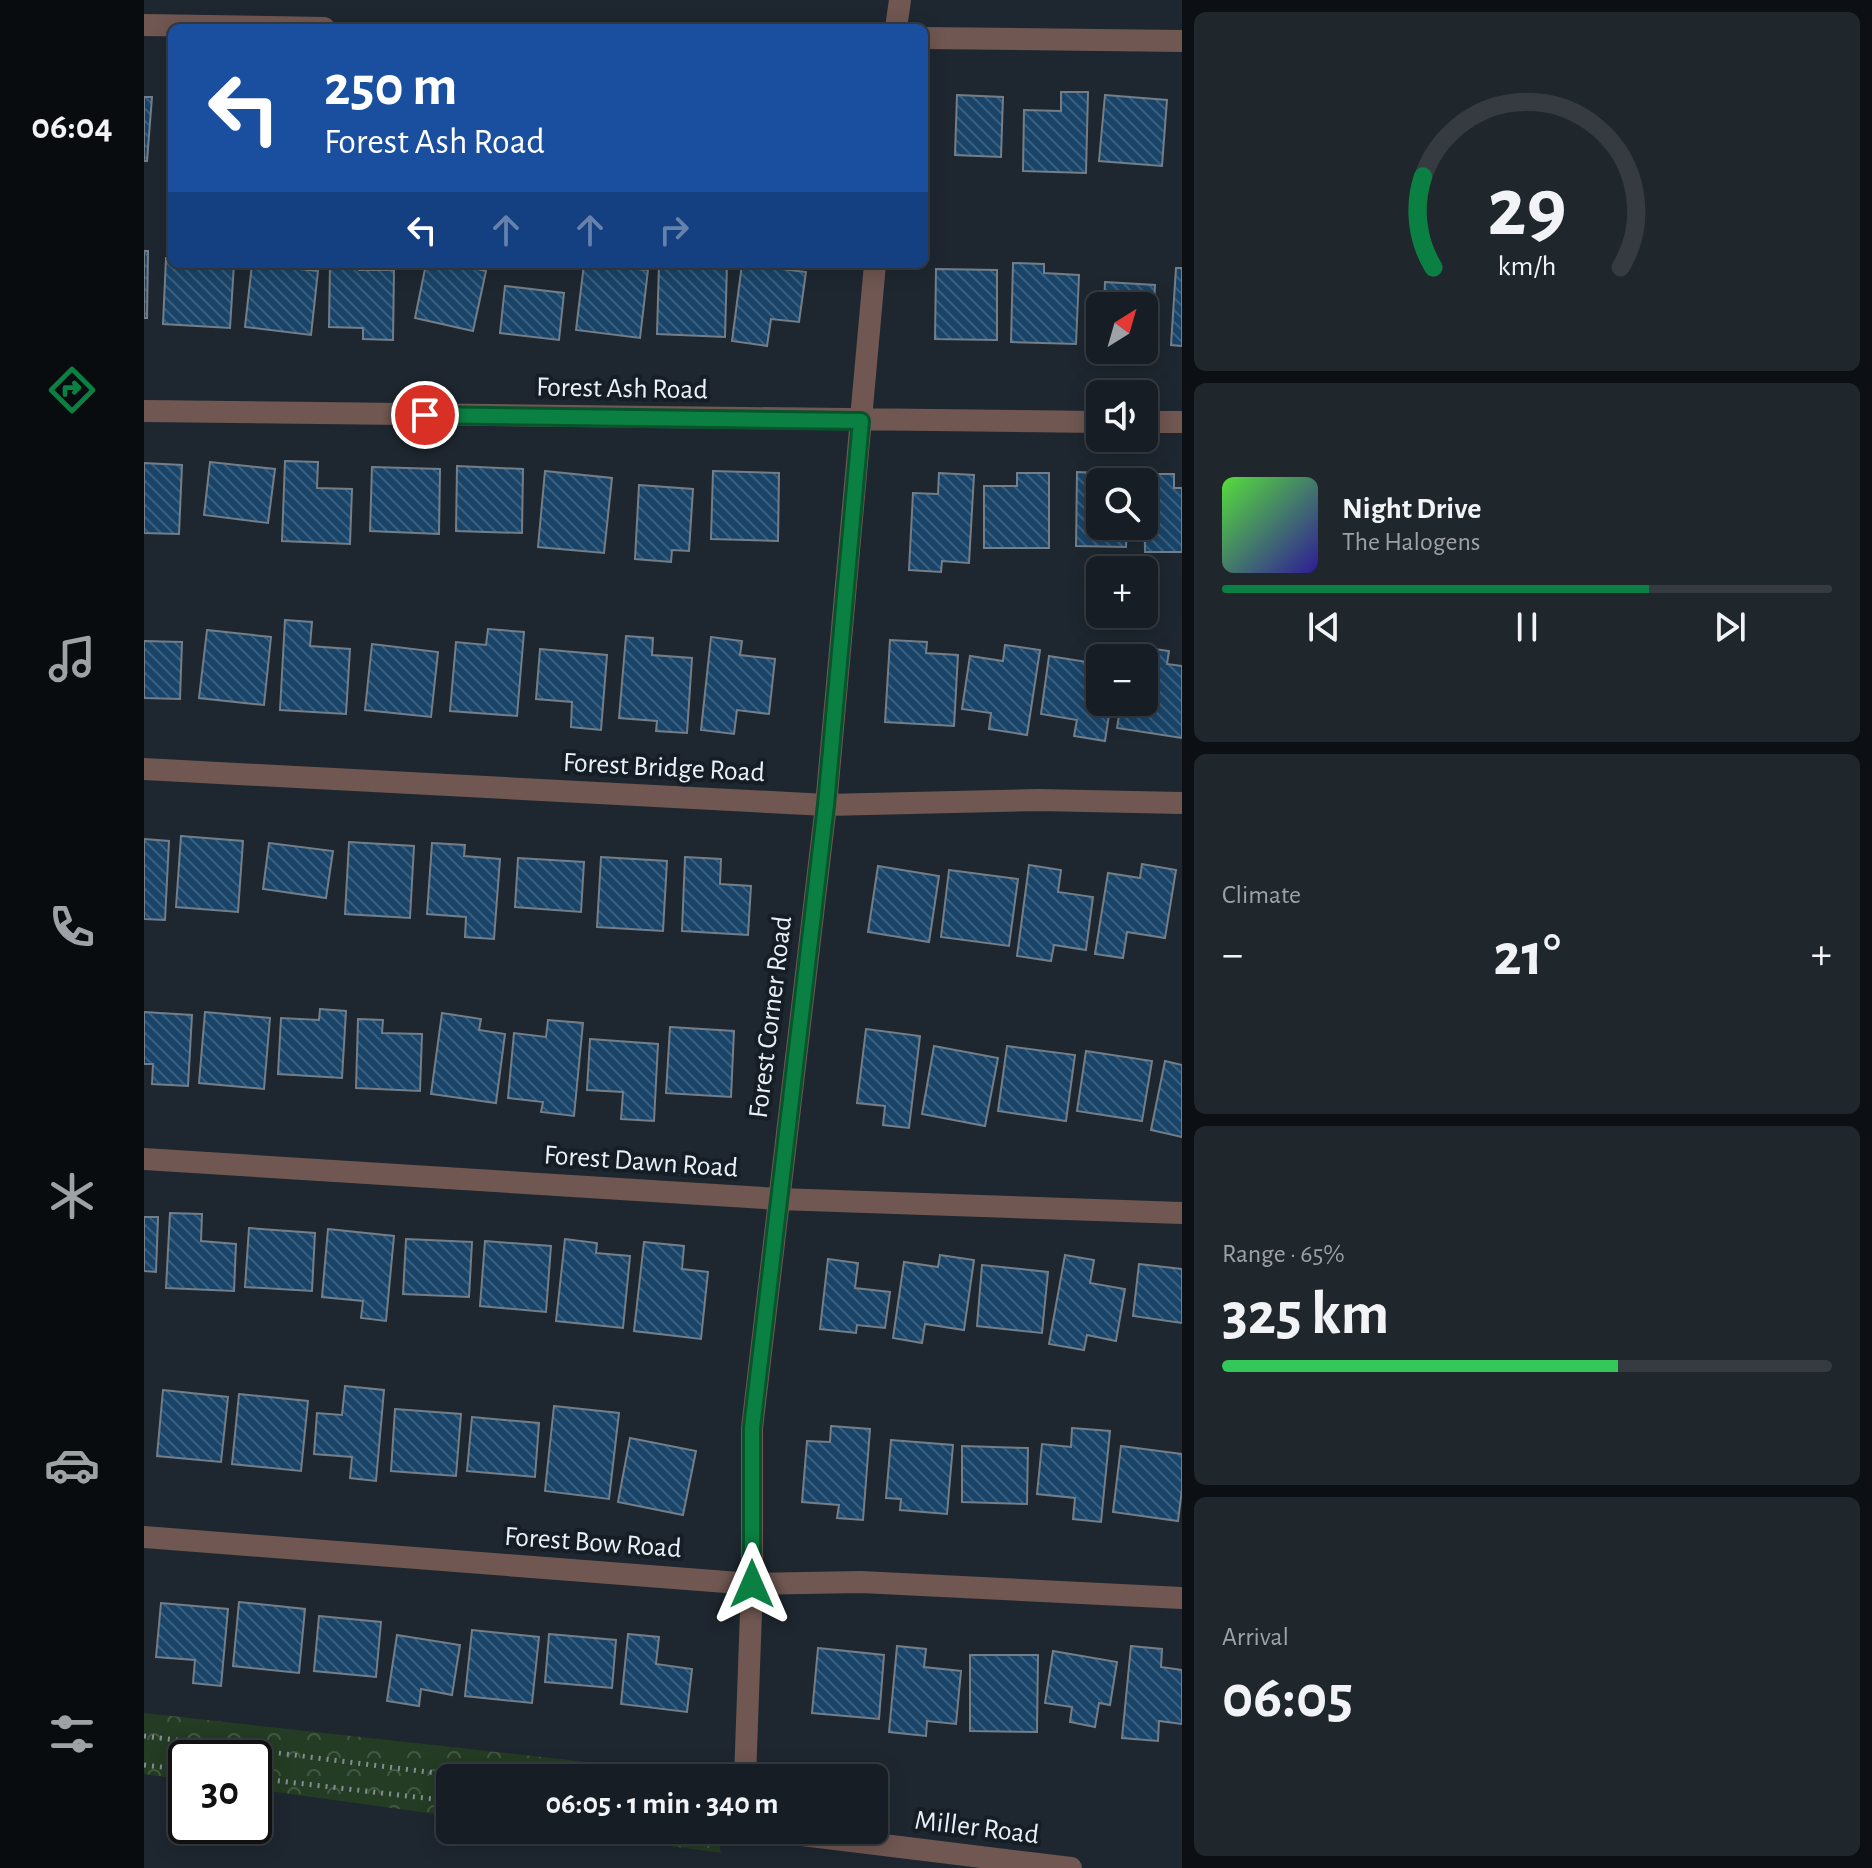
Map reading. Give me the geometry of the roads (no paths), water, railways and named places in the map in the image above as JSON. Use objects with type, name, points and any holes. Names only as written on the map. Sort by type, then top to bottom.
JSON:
[{"type":"street","points":[[897,24],[900,0]]},
{"type":"street","points":[[144,25],[168,25]]},
{"type":"street","points":[[928,38],[1182,41]]},
{"type":"street","name":"Forest Corner Road","points":[[746,1764],[752,1584],[752,1428],[826,805],[875,268]]},
{"type":"street","name":"Forest Ash Road","points":[[144,411],[1086,422]]},
{"type":"street","points":[[1158,422],[1182,422]]},
{"type":"street","name":"Forest Bridge Road","points":[[144,769],[826,805],[1038,800],[1182,803]]},
{"type":"street","name":"Forest Dawn Road","points":[[144,1159],[779,1199],[1182,1213]]},
{"type":"street","name":"Forest Bow Road","points":[[144,1537],[752,1584],[861,1582],[1182,1598]]},
{"type":"street","name":"Miller Road","points":[[876,1844],[1071,1868]]}]
